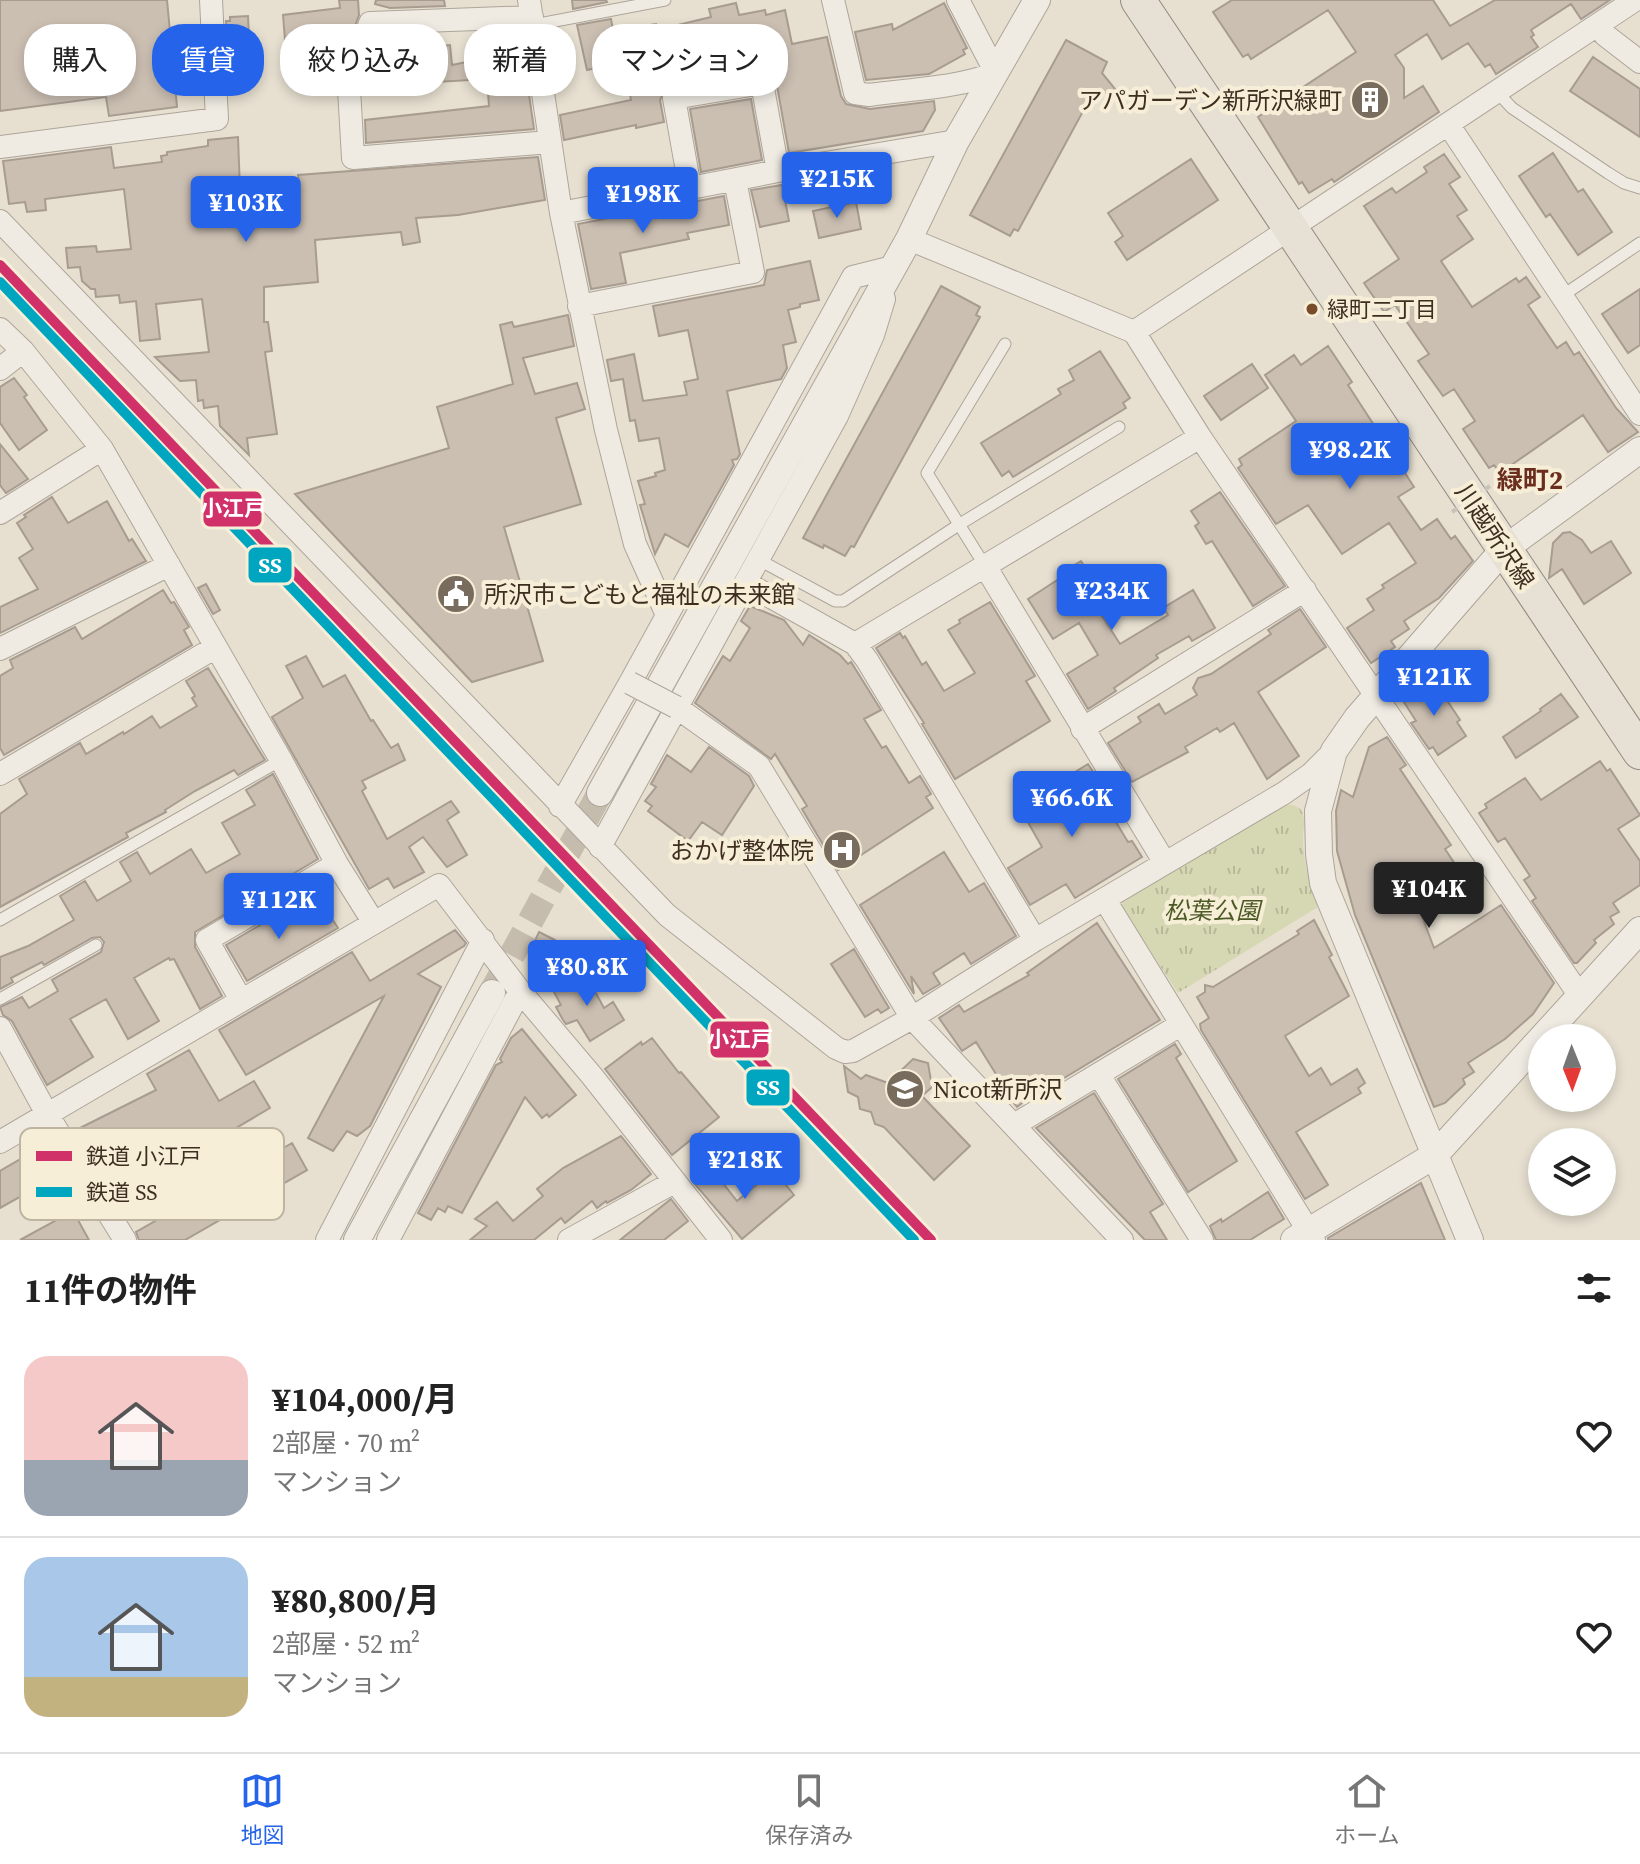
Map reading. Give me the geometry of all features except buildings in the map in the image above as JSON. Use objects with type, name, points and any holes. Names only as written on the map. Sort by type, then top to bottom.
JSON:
[{"type":"main road","name":"川越所沢線","points":[[1138,0],[1640,752]]},
{"type":"street","points":[[0,147],[217,119],[211,0]]},
{"type":"street","points":[[833,0],[855,93],[869,95],[968,83],[996,73]]},
{"type":"street","points":[[958,0],[996,73]]},
{"type":"street","points":[[600,793],[909,239],[956,141],[1037,0]]},
{"type":"street","points":[[1134,332],[1635,0]]},
{"type":"street","points":[[550,142],[353,158],[349,89],[370,23],[531,14],[561,213],[626,516],[667,615]]},
{"type":"street","points":[[1597,25],[1640,62]]},
{"type":"street","points":[[690,188],[674,98],[762,83],[778,171]]},
{"type":"street","points":[[1448,124],[1640,414]]},
{"type":"street","points":[[561,213],[778,171],[956,141]]},
{"type":"street","points":[[579,306],[753,272],[735,180]]},
{"type":"street","points":[[0,221],[667,915],[845,1052],[853,1051],[912,1018],[1311,774],[1334,751],[1376,694],[1503,550],[1640,450]]},
{"type":"street","points":[[909,239],[1134,332],[1200,437],[1580,996]]},
{"type":"street","points":[[600,847],[837,416],[873,335],[893,267]]},
{"type":"street","points":[[560,806],[853,277],[893,267]]},
{"type":"street","points":[[0,329],[23,351],[102,449],[281,760],[337,864],[374,923]]},
{"type":"street","points":[[0,369],[23,351]]},
{"type":"street","points":[[855,644],[1200,437]]},
{"type":"street","points":[[0,513],[102,449]]},
{"type":"street","points":[[0,649],[169,565]]},
{"type":"street","points":[[985,566],[1165,863]]},
{"type":"street","points":[[746,583],[855,644],[1035,940]]},
{"type":"street","points":[[1082,729],[1305,590]]},
{"type":"street","points":[[0,774],[216,647]]},
{"type":"street","points":[[630,683],[676,707],[759,766],[912,1018],[1122,1240]]},
{"type":"street","points":[[1334,751],[1318,811],[1320,870],[1340,927],[1470,1240]]},
{"type":"street","points":[[241,1000],[207,940],[337,864]]},
{"type":"street","points":[[24,1128],[439,885],[520,991],[592,1076],[721,1240]]},
{"type":"street","points":[[1105,900],[1305,1237],[1435,1155],[1640,930]]},
{"type":"street","points":[[327,1240],[483,940]]},
{"type":"street","points":[[388,1240],[520,991]]},
{"type":"street","points":[[357,1240],[492,993]]},
{"type":"street","points":[[1014,1125],[1180,1025]]},
{"type":"street","points":[[4,1043],[56,1128]]},
{"type":"street","points":[[1099,1075],[1202,1240]]},
{"type":"street","points":[[0,1142],[20,1130]]},
{"type":"street","points":[[569,1240],[674,1182]]},
{"type":"street","points":[[113,1220],[125,1240]]},
{"type":"lane","points":[[531,14],[665,0]]},
{"type":"lane","points":[[1497,92],[1512,108],[1608,173],[1640,188]]},
{"type":"lane","points":[[1562,296],[1640,243]]},
{"type":"lane","points":[[985,566],[927,473],[1005,344]]},
{"type":"lane","points":[[759,560],[835,601],[843,601],[960,524],[1119,427]]},
{"type":"lane","points":[[0,920],[281,760]]},
{"type":"lane","points":[[0,999],[96,945]]},
{"type":"path","points":[[1452,512],[1490,486]]},
{"type":"green space","name":"松葉公園","points":[[1281,805],[1295,806],[1303,814],[1304,856],[1318,907],[1178,993],[1122,908],[1122,902]]},
{"type":"tunnel","points":[[493,990],[600,793]]},
{"type":"rail line","name":"小江戸","points":[[0,265],[931,1240]]},
{"type":"rail line","name":"SS","points":[[0,282],[914,1240]]},
{"type":"place","name":"アパガーデン新所沢緑町","points":[[1370,100]]},
{"type":"place","name":"緑町二丁目","points":[[1312,309]]},
{"type":"place","name":"所沢市こどもと福祉の未来館","points":[[456,594]]},
{"type":"place","name":"おかげ整体院","points":[[842,850]]},
{"type":"place","name":"Nicot新所沢","points":[[905,1089]]},
{"type":"district","name":"緑町2","points":[[1530,480]]}]
